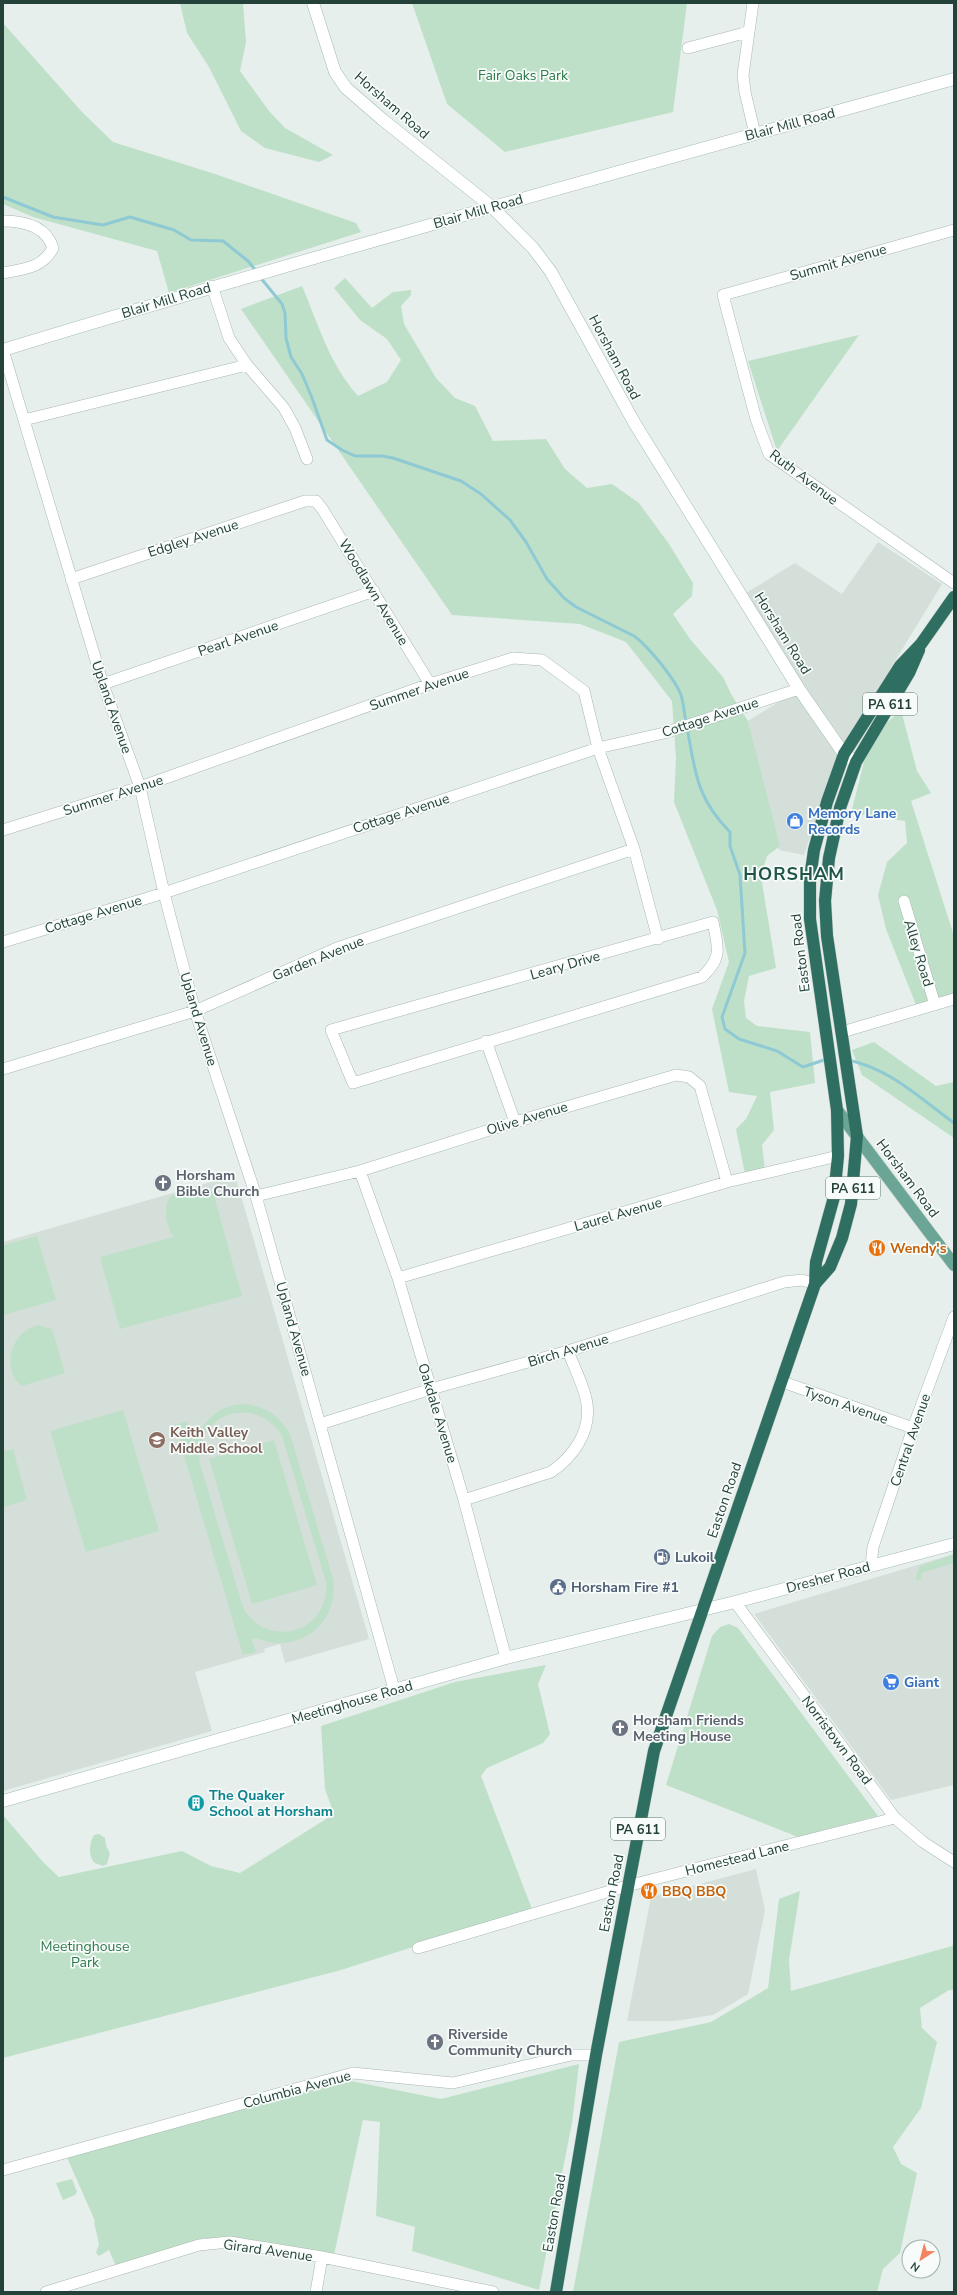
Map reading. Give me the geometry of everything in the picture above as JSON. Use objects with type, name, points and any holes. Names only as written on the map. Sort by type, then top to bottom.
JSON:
[{"type":"highway","name":"Easton Road","points":[[556,2292],[596,2055],[627,1886],[654,1751],[780,1381],[815,1284],[816,1262],[834,1197],[838,1156],[837,1110],[811,938],[810,878],[818,830],[844,754],[900,666],[921,644],[954,597]]},
{"type":"highway","name":"Easton Road","points":[[815,1284],[830,1267],[842,1238],[851,1204],[857,1136],[827,936],[826,880],[840,808],[856,762],[909,673],[921,644]]},
{"type":"main road","name":"Horsham Road","points":[[837,1110],[954,1264]]},
{"type":"street","name":"Horsham Road","points":[[313,3],[336,72],[346,88],[382,120],[492,207],[533,248],[551,272],[635,424],[799,689],[844,754],[856,762]]},
{"type":"street","points":[[753,3],[743,75],[745,92],[755,134]]},
{"type":"street","points":[[688,48],[748,32]]},
{"type":"street","name":"Blair Mill Road","points":[[3,350],[212,286],[283,268],[492,207],[954,79]]},
{"type":"street","points":[[3,221],[28,223],[39,229],[50,240],[53,248],[44,262],[24,269],[3,273]]},
{"type":"street","name":"Summit Avenue","points":[[723,295],[954,230]]},
{"type":"street","points":[[212,286],[229,338],[247,365],[284,408],[295,428],[307,458]]},
{"type":"street","name":"Ruth Avenue","points":[[723,295],[756,419],[769,454],[954,583]]},
{"type":"street","name":"Upland Avenue","points":[[3,350],[103,684],[140,787],[164,892],[195,1010],[256,1196],[394,1689]]},
{"type":"street","points":[[24,420],[247,365]]},
{"type":"street","name":"Edgley Avenue","points":[[71,579],[305,501],[316,501]]},
{"type":"street","name":"Woodlawn Avenue","points":[[316,501],[324,510],[430,684]]},
{"type":"street","name":"Pearl Avenue","points":[[103,684],[374,591]]},
{"type":"street","name":"Summer Avenue","points":[[3,830],[140,787],[430,684],[513,658],[542,660],[584,691],[598,748],[634,848],[658,939]]},
{"type":"street","name":"Cottage Avenue","points":[[3,942],[164,892],[598,748],[664,733],[715,715],[799,689]]},
{"type":"street","name":"Garden Avenue","points":[[3,1069],[195,1010],[337,948],[634,848]]},
{"type":"street","name":"Alley Road","points":[[904,901],[935,1005]]},
{"type":"street","name":"Leary Drive","points":[[713,922],[718,950],[714,966],[702,977],[486,1041],[352,1083],[332,1030],[658,939],[713,922]]},
{"type":"street","points":[[842,1032],[954,999]]},
{"type":"street","points":[[486,1041],[515,1122]]},
{"type":"street","name":"Olive Avenue","points":[[256,1196],[360,1171],[515,1122],[676,1075],[689,1077],[700,1086],[728,1182]]},
{"type":"street","name":"Laurel Avenue","points":[[398,1278],[728,1182],[838,1156]]},
{"type":"street","name":"Oakdale Avenue","points":[[360,1171],[398,1278],[464,1500],[506,1658]]},
{"type":"street","name":"Birch Avenue","points":[[320,1424],[431,1389],[568,1351],[784,1282],[802,1280],[815,1284]]},
{"type":"street","name":"Central Avenue","points":[[871,1566],[873,1547],[913,1428],[954,1317]]},
{"type":"street","points":[[464,1500],[551,1472],[564,1464],[574,1451],[588,1422],[587,1403],[568,1351]]},
{"type":"street","name":"Tyson Avenue","points":[[780,1381],[913,1428]]},
{"type":"street","name":"Dresher Road","points":[[702,1609],[735,1602],[954,1544]]},
{"type":"street","name":"Norristown Road","points":[[735,1602],[895,1818],[923,1842],[954,1862]]},
{"type":"street","name":"Meetinghouse Road","points":[[3,1801],[109,1773],[394,1689],[506,1658],[702,1609]]},
{"type":"street","name":"Homestead Lane","points":[[418,1948],[627,1886],[895,1818]]},
{"type":"street","name":"Columbia Avenue","points":[[3,2170],[353,2073],[453,2084],[571,2055],[596,2055]]},
{"type":"street","name":"Girard Avenue","points":[[46,2292],[80,2288],[199,2245],[230,2242],[322,2257],[493,2292]]},
{"type":"street","points":[[316,2292],[322,2257]]},
{"type":"shaded area","points":[[878,542],[942,584],[837,756],[804,855],[779,850],[748,721],[804,686],[746,593],[795,563],[842,594]]},
{"type":"shaded area","name":"Keith Valley Middle School","points":[[235,1175],[369,1639],[285,1663],[280,1644],[264,1649],[265,1652],[195,1672],[212,1731],[3,1791],[3,1242]]},
{"type":"shaded area","points":[[954,1554],[954,1785],[891,1800],[754,1614]]},
{"type":"shaded area","points":[[756,1869],[765,1910],[748,1994],[713,2015],[675,2021],[627,2021],[651,1897]]},
{"type":"green space","points":[[180,3],[243,3],[246,42],[240,71],[269,111],[285,128],[333,155],[319,162],[265,148],[241,131],[209,67],[187,33]]},
{"type":"green space","name":"Fair Oaks Park","points":[[412,3],[687,3],[673,112],[505,152],[447,104]]},
{"type":"green space","points":[[3,23],[82,112],[113,142],[215,174],[356,223],[361,232],[169,293],[157,251],[33,217],[3,204]]},
{"type":"green space","points":[[345,278],[372,308],[393,292],[411,290],[411,295],[401,306],[404,324],[436,378],[455,398],[475,406],[493,441],[546,439],[565,469],[587,488],[612,484],[639,503],[669,544],[693,583],[692,596],[673,614],[690,639],[723,677],[731,694],[748,721],[780,846],[767,856],[761,876],[776,968],[749,976],[744,1001],[746,1018],[757,1026],[810,1032],[815,1083],[770,1092],[774,1130],[762,1145],[765,1170],[745,1174],[736,1129],[746,1119],[757,1096],[729,1092],[712,1009],[729,962],[717,910],[674,802],[676,758],[672,701],[626,642],[580,624],[452,615],[241,309],[302,286],[339,371],[358,396],[387,382],[401,360],[387,339],[360,320],[334,288]]},
{"type":"green space","points":[[859,335],[777,451],[748,361]]},
{"type":"green space","points":[[901,710],[917,771],[931,793],[911,801],[954,936],[954,994],[916,1005],[886,929],[878,895],[887,862],[907,843],[905,821],[851,813],[864,762],[882,727]]},
{"type":"green space","points":[[874,1042],[936,1086],[954,1082],[954,1138],[862,1075],[852,1050]]},
{"type":"green space","points":[[209,1189],[213,1192],[242,1296],[120,1329],[100,1257],[174,1237],[166,1217],[166,1207],[170,1196]]},
{"type":"green space","points":[[37,1236],[56,1300],[3,1315],[3,1245]]},
{"type":"green space","points":[[38,1325],[52,1329],[65,1373],[22,1386],[15,1379],[11,1370],[10,1361],[12,1351],[15,1342],[21,1335]]},
{"type":"green space","points":[[244,1404],[265,1409],[281,1422],[290,1434],[333,1579],[334,1591],[332,1603],[328,1613],[322,1623],[314,1631],[305,1637],[281,1643],[254,1638],[252,1640],[256,1652],[243,1655],[175,1425],[187,1421],[192,1435],[195,1437],[215,1414],[235,1405]],"holes":[[[243,1412],[262,1417],[273,1425],[282,1436],[326,1582],[325,1599],[319,1613],[309,1623],[297,1629],[283,1632],[269,1629],[255,1622],[244,1610],[200,1464],[199,1455],[201,1446],[203,1438],[208,1431],[220,1419],[227,1415]]]},
{"type":"green space","points":[[123,1410],[159,1531],[86,1552],[50,1431]]},
{"type":"green space","points":[[274,1440],[317,1585],[252,1604],[209,1459]]},
{"type":"green space","points":[[13,1449],[27,1500],[3,1507],[3,1452]]},
{"type":"green space","points":[[954,1554],[954,1563],[921,1573],[922,1579],[916,1581],[916,1576],[920,1566]]},
{"type":"green space","points":[[729,1624],[738,1628],[878,1816],[798,1837],[666,1785],[712,1636],[720,1627]]},
{"type":"green space","name":"Meetinghouse Park","points":[[546,1665],[538,1684],[550,1734],[543,1743],[487,1768],[481,1776],[532,1909],[341,1970],[3,2058],[3,1815],[43,1862],[59,1877],[182,1851],[211,1866],[240,1873],[334,1814],[325,1789],[321,1726],[455,1682]]},
{"type":"green space","points":[[99,1834],[105,1838],[106,1846],[110,1853],[107,1864],[103,1866],[95,1863],[90,1854],[92,1838],[94,1835]]},
{"type":"green space","points":[[800,1891],[789,1960],[791,1991],[952,1946],[954,1943],[954,1990],[949,1990],[920,2008],[922,2028],[937,2042],[921,2108],[893,2147],[901,2164],[917,2173],[903,2239],[901,2239],[900,2253],[883,2269],[877,2292],[573,2292],[619,2042],[711,2022],[768,1988],[779,1899]]},
{"type":"green space","points":[[579,2064],[572,2123],[539,2290],[412,2251],[415,2227],[376,2216],[380,2122],[363,2120],[334,2255],[265,2243],[203,2238],[118,2271],[109,2250],[99,2256],[96,2253],[99,2244],[95,2221],[65,2153],[351,2081],[441,2099]]},
{"type":"green space","points":[[72,2179],[77,2192],[75,2195],[63,2200],[56,2183]]},
{"type":"waterway","points":[[3,197],[53,217],[103,225],[130,217],[174,230],[191,240],[223,241],[248,261],[257,272]]},
{"type":"waterway","points":[[260,277],[282,304],[285,313],[286,338],[291,357],[302,374],[327,440],[342,450],[355,456],[382,456],[393,458],[461,481],[481,494],[510,520],[526,542],[547,579],[564,598],[576,607],[634,636],[646,647],[673,680],[682,698],[698,782],[710,807],[718,819],[730,832],[730,846],[740,875],[745,953],[722,1017],[725,1029],[739,1039],[777,1051],[803,1067],[827,1059]]},
{"type":"waterway","points":[[848,1060],[863,1064],[891,1077],[954,1123]]},
{"type":"place","name":"Memory Lane Records","points":[[795,821]]},
{"type":"place","name":"Horsham Bible Church","points":[[163,1183]]},
{"type":"place","name":"Wendy's","points":[[877,1248]]},
{"type":"place","name":"Keith Valley Middle School","points":[[157,1440]]},
{"type":"place","name":"Lukoil","points":[[662,1557]]},
{"type":"place","name":"Horsham Fire #1","points":[[558,1587]]},
{"type":"place","name":"Giant","points":[[891,1682]]},
{"type":"place","name":"Horsham Friends Meeting House","points":[[620,1728]]},
{"type":"place","name":"The Quaker School at Horsham","points":[[196,1803]]},
{"type":"place","name":"BBQ BBQ","points":[[649,1891]]},
{"type":"place","name":"Riverside Community Church","points":[[435,2042]]},
{"type":"district","name":"HORSHAM","points":[[794,874]]}]
